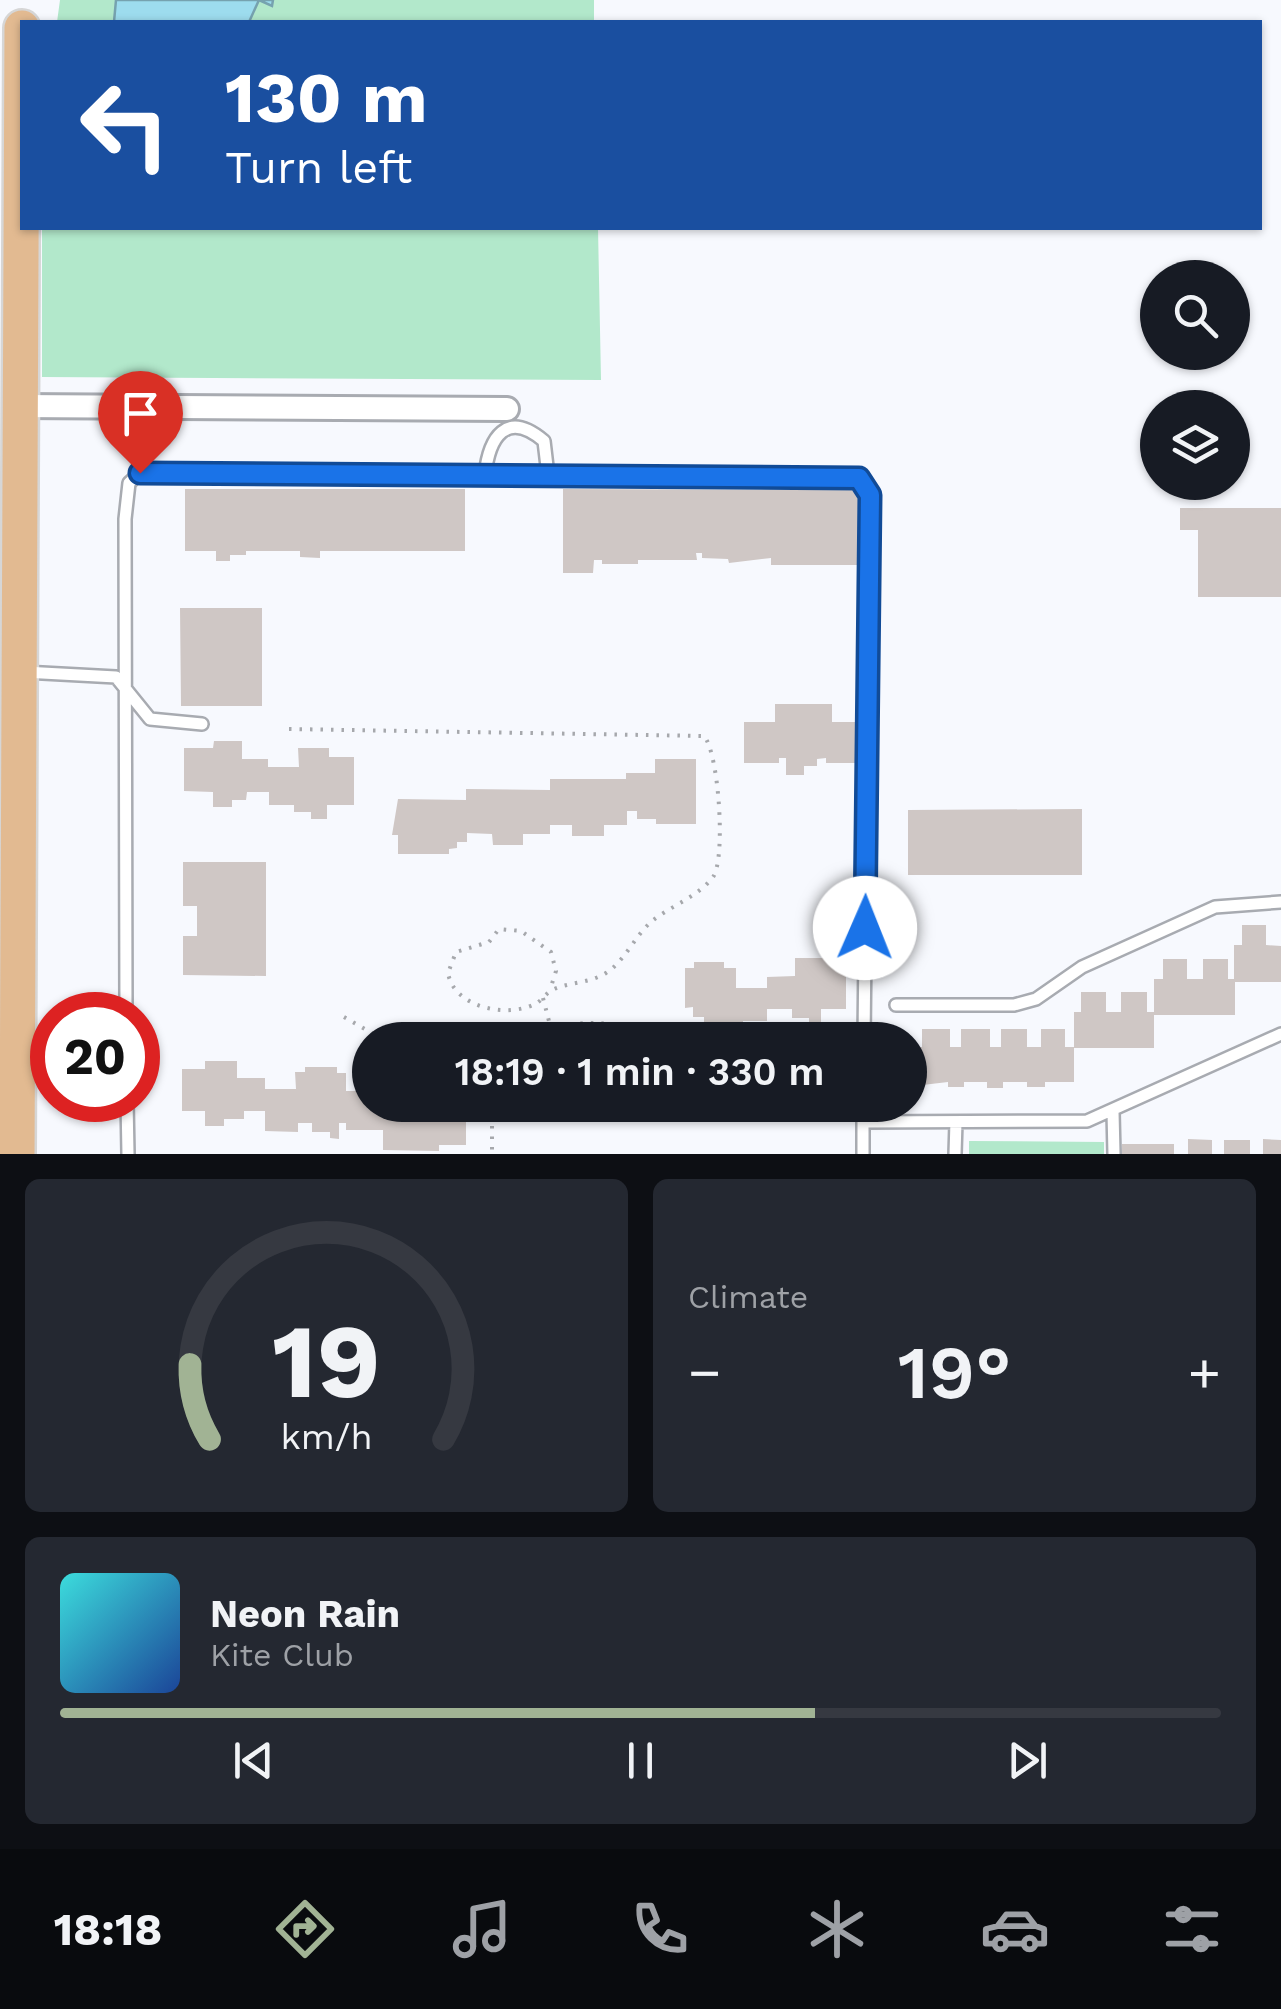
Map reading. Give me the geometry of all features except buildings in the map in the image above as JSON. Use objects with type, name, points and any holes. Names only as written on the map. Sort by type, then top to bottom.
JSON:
[{"type":"main road","points":[[17,1154],[20,216]]},
{"type":"street","points":[[18,406],[511,419]]},
{"type":"lane","points":[[485,474],[488,444],[511,419],[544,440],[548,475]]},
{"type":"lane","points":[[126,992],[125,519],[129,483],[140,473],[852,474],[865,483],[870,495],[864,1022]]},
{"type":"lane","points":[[18,672],[104,672],[116,677],[150,719],[202,724]]},
{"type":"lane","points":[[896,1004],[1025,1002],[1082,967],[1216,907],[1281,902]]},
{"type":"lane","points":[[927,1122],[1087,1121],[1281,1034]]},
{"type":"lane","points":[[1113,1112],[1114,1154]]},
{"type":"lane","points":[[127,1122],[128,1154]]},
{"type":"lane","points":[[862,1154],[863,1122]]},
{"type":"lane","points":[[956,1122],[956,1154]]},
{"type":"path","points":[[289,729],[704,736],[712,745],[717,772],[715,874],[649,924],[608,972],[550,990]]},
{"type":"path","points":[[513,928],[551,952],[556,971],[550,990],[522,1008],[481,1006],[456,993],[448,973],[450,962],[456,952],[489,942],[499,929],[513,928]]},
{"type":"path","points":[[543,998],[549,1022]]},
{"type":"path","points":[[344,1017],[353,1022]]},
{"type":"path","points":[[492,1122],[492,1154]]},
{"type":"green space","points":[[60,0],[594,0],[594,20],[57,20]]},
{"type":"green space","points":[[42,230],[598,230],[601,380],[42,377]]},
{"type":"green space","points":[[969,1141],[1104,1142],[1104,1154],[969,1154]]},
{"type":"water","points":[[116,0],[259,0],[250,20],[114,20]]},
{"type":"route","points":[[140,473],[852,474],[859,478],[870,495],[865,928]]}]
